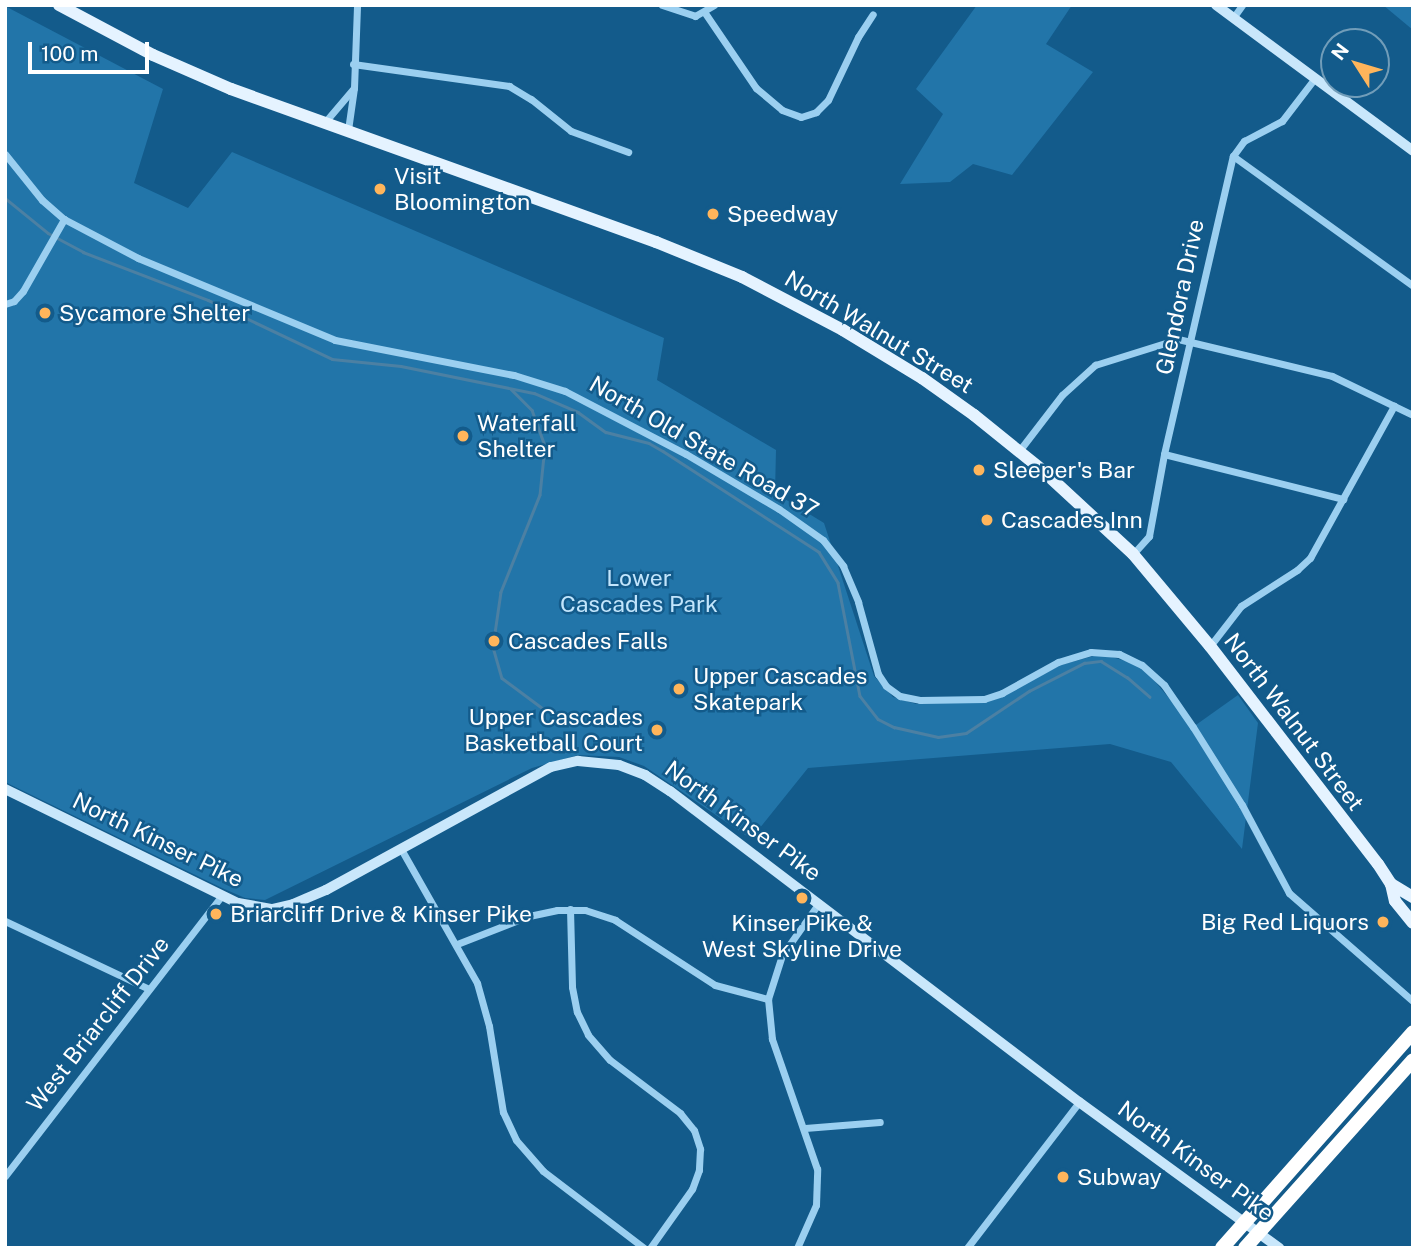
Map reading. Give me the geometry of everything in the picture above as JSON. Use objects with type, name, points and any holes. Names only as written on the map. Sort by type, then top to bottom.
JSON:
[{"type":"highway","points":[[1222,1248],[1413,1032]]},
{"type":"highway","points":[[1245,1248],[1413,1060]]},
{"type":"main road","name":"North Walnut Street","points":[[59,5],[190,72],[656,242],[743,277],[878,351],[963,407],[1019,451],[1133,554],[1210,646],[1391,884],[1413,897]]},
{"type":"main road","name":"North Walnut Street","points":[[1391,884],[1395,901],[1413,923]]},
{"type":"street","points":[[348,130],[354,88],[357,5]]},
{"type":"street","points":[[662,5],[690,16],[705,13],[714,5]]},
{"type":"street","points":[[1216,5],[1413,151]]},
{"type":"street","points":[[1233,18],[1242,5]]},
{"type":"street","points":[[705,13],[756,88],[782,110],[801,117],[817,112],[828,100],[858,37],[873,14]]},
{"type":"street","points":[[353,64],[509,86],[531,99],[572,131],[628,152]]},
{"type":"street","points":[[1315,78],[1282,121],[1244,141],[1233,156],[1413,286]]},
{"type":"street","points":[[325,122],[354,88]]},
{"type":"street","name":"North Old State Road 37","points":[[5,154],[42,200],[64,219],[138,258],[322,335],[548,384],[606,410],[686,454],[807,527],[832,550],[843,566],[858,602],[878,674],[886,686],[900,696],[920,700],[984,699],[1002,693],[1082,653],[1110,652],[1134,660],[1157,678],[1193,727],[1242,804],[1289,892],[1413,1001]]},
{"type":"street","name":"Glendora Drive","points":[[1133,554],[1149,536],[1164,454],[1233,156]]},
{"type":"street","points":[[5,304],[14,301],[23,291],[64,219]]},
{"type":"street","points":[[1019,451],[1062,395],[1095,365],[1178,339],[1332,376],[1413,415]]},
{"type":"street","points":[[1210,646],[1241,607],[1304,565],[1394,406]]},
{"type":"street","points":[[1164,454],[1343,499]]},
{"type":"street","name":"North Kinser Pike","points":[[5,789],[222,895],[262,909],[287,906],[326,890],[511,787],[551,768],[579,761],[610,762],[655,781],[1079,1102],[1279,1248]]},
{"type":"street","points":[[401,849],[457,944],[484,1004],[500,1096],[516,1140],[543,1171],[644,1248]]},
{"type":"street","name":"West Briarcliff Drive","points":[[5,1176],[222,895]]},
{"type":"street","points":[[797,1248],[813,1216],[818,1188],[815,1158],[772,1039],[768,999],[782,955],[819,903]]},
{"type":"street","points":[[457,944],[529,916],[570,909],[597,912],[615,920],[715,985],[768,999]]},
{"type":"street","points":[[570,909],[572,987],[577,1012],[588,1035],[610,1060],[680,1114],[694,1130],[700,1149],[699,1170],[692,1189],[650,1248]]},
{"type":"street","points":[[5,921],[149,989]]},
{"type":"street","points":[[967,1248],[1079,1102]]},
{"type":"street","points":[[805,1128],[880,1122]]},
{"type":"green space","points":[[977,5],[1072,5],[1046,44],[1093,72],[1012,175],[973,164],[950,182],[900,184],[943,114],[916,89]]},
{"type":"green space","points":[[1383,5],[1413,5],[1413,30]]},
{"type":"green space","name":"Lower Cascades Park","points":[[5,6],[163,89],[134,183],[188,208],[232,152],[664,338],[657,380],[776,450],[775,493],[824,523],[874,676],[893,697],[916,704],[996,699],[1061,665],[1101,654],[1133,663],[1148,673],[1193,727],[1238,695],[1258,723],[1242,849],[1171,762],[1110,744],[808,768],[751,839],[644,766],[619,757],[578,755],[532,768],[265,900],[245,898],[222,888],[5,782]]},
{"type":"waterway","points":[[5,198],[48,233],[83,252],[208,300],[332,359],[401,366],[534,393],[578,412],[606,432],[649,443],[663,451],[819,552],[838,583],[860,696],[878,719],[894,727],[938,737],[966,733],[1029,691],[1084,663],[1101,661],[1127,677],[1150,697]]},
{"type":"waterway","points":[[511,389],[532,410],[545,446],[540,495],[501,592],[493,647],[502,678],[545,710]]},
{"type":"place","name":"Visit Bloomington","points":[[380,189]]},
{"type":"place","name":"Speedway","points":[[713,214]]},
{"type":"place","name":"Sycamore Shelter","points":[[45,313]]},
{"type":"place","name":"Waterfall Shelter","points":[[463,436]]},
{"type":"place","name":"Sleeper's Bar","points":[[979,470]]},
{"type":"place","name":"Cascades Inn","points":[[987,520]]},
{"type":"place","name":"Cascades Falls","points":[[494,641]]},
{"type":"place","name":"Upper Cascades Skatepark","points":[[679,689]]},
{"type":"place","name":"Upper Cascades Basketball Court","points":[[657,730]]},
{"type":"place","name":"Kinser Pike & West Skyline Drive","points":[[802,898]]},
{"type":"place","name":"Briarcliff Drive & Kinser Pike","points":[[216,914]]},
{"type":"place","name":"Big Red Liquors","points":[[1383,922]]},
{"type":"place","name":"Subway","points":[[1063,1177]]}]
